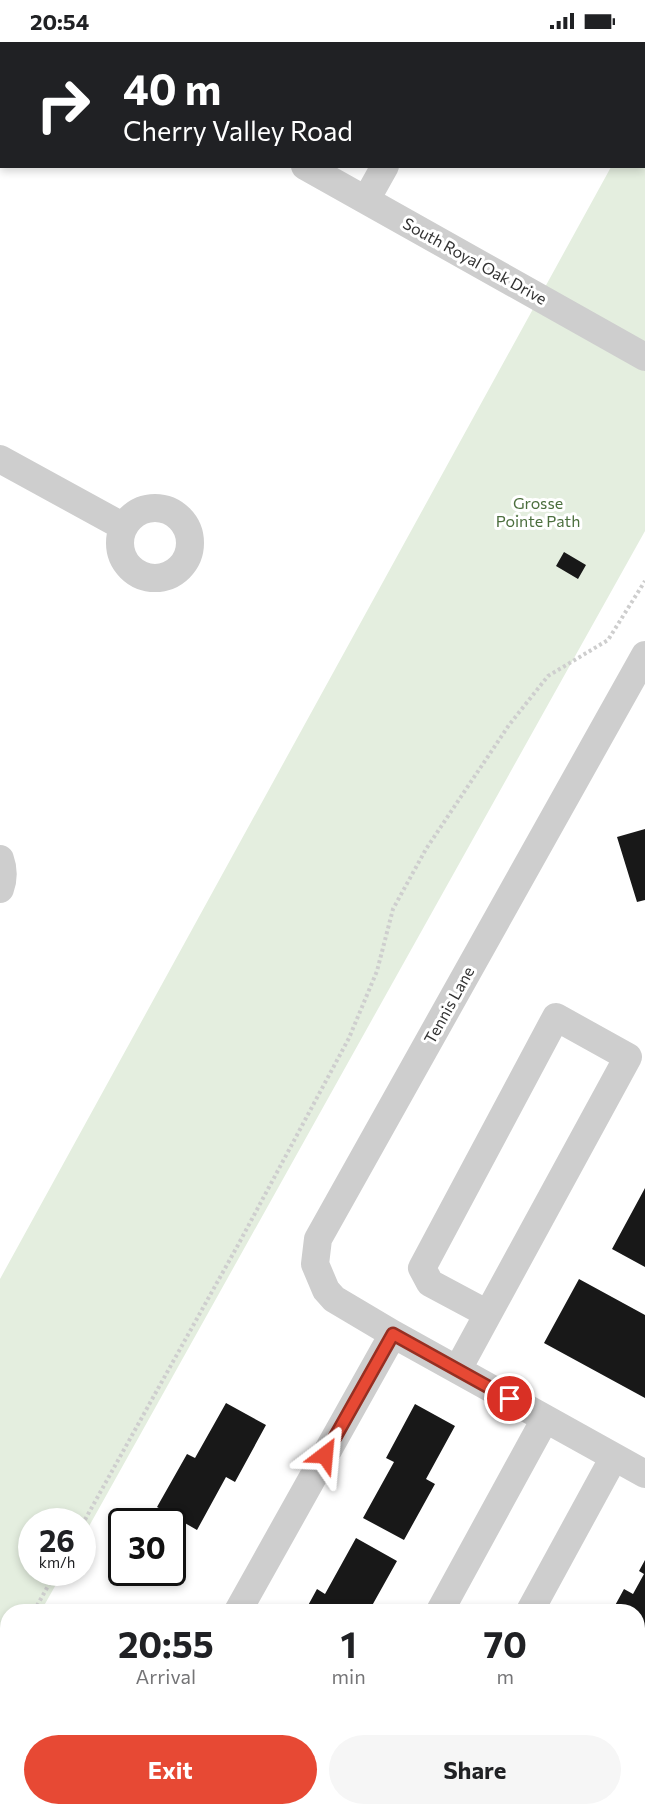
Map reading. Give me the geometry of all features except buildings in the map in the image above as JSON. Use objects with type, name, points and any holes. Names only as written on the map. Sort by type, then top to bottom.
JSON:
[{"type":"street","name":"South Royal Oak Drive","points":[[309,168],[645,357]]},
{"type":"street","points":[[366,200],[384,168]]},
{"type":"street","points":[[0,459],[124,527]]},
{"type":"street","name":"Tennis Lane","points":[[645,655],[318,1239],[315,1264],[326,1290],[334,1299],[645,1474]]},
{"type":"street","points":[[0,859],[4,870],[0,889]]},
{"type":"street","points":[[458,1370],[637,1053],[556,1017],[422,1268],[430,1283],[488,1314]]},
{"type":"street","points":[[242,1604],[393,1334]]},
{"type":"street","points":[[444,1604],[545,1419]]},
{"type":"street","points":[[534,1604],[614,1457]]},
{"type":"path","points":[[91,1508],[238,1245],[349,1038],[377,971],[393,909],[426,849],[509,725],[548,676],[608,640],[645,581]]},
{"type":"path","points":[[38,1604],[48,1586]]},
{"type":"green space","name":"Grosse Pointe Path","points":[[610,168],[645,168],[645,531],[96,1514],[96,1508],[18,1508],[18,1586],[55,1586],[45,1604],[0,1604],[0,1279]]},
{"type":"route","points":[[325,1455],[393,1334],[510,1399]]}]
